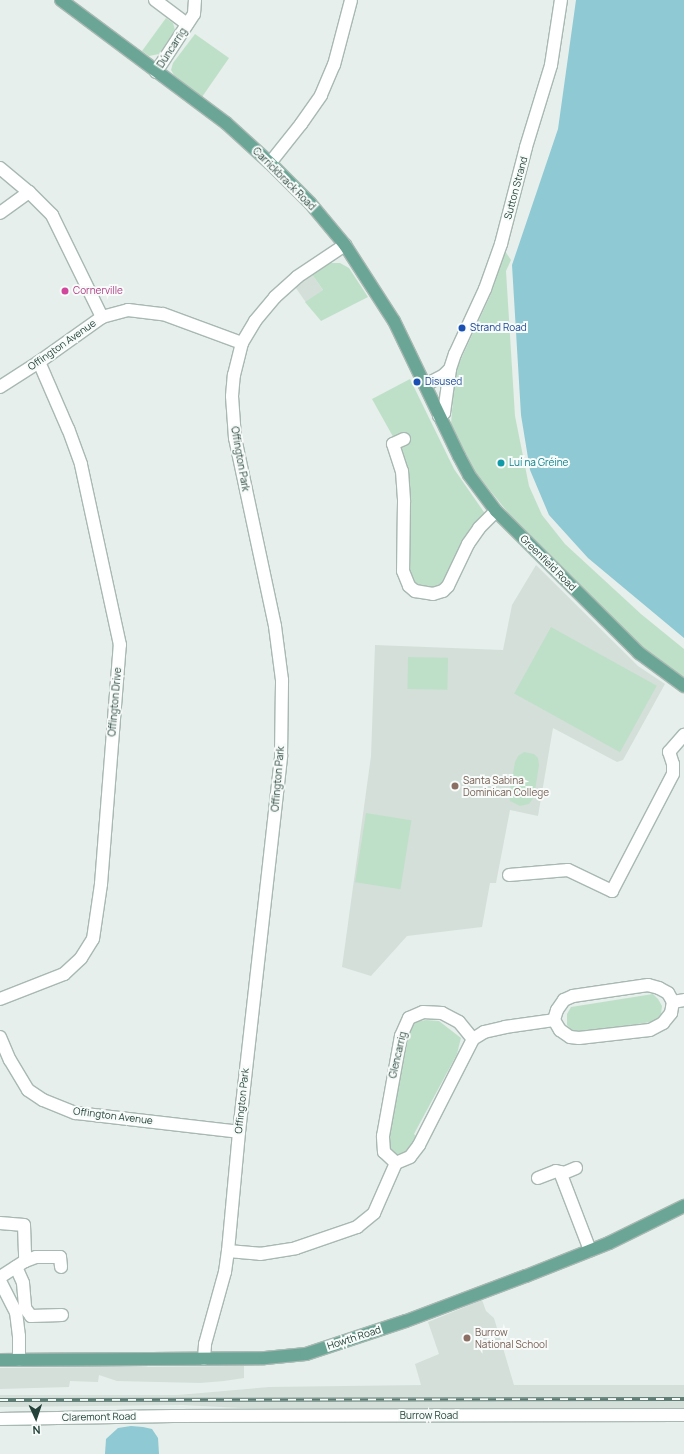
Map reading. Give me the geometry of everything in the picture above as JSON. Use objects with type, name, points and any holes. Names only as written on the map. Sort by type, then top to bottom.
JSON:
[{"type":"main road","name":"Carrickbrack Road","points":[[61,0],[226,123],[270,163],[310,203],[345,245],[394,321],[439,416]]},
{"type":"main road","name":"Greenfield Road","points":[[439,416],[469,475],[496,511],[633,648],[684,686]]},
{"type":"main road","name":"Howth Road","points":[[0,1360],[265,1358],[306,1354],[406,1321],[590,1250],[684,1206]]},
{"type":"street","name":"Dúncarrig","points":[[155,0],[187,24]]},
{"type":"street","name":"Dúncarrig","points":[[156,72],[194,14],[195,0]]},
{"type":"street","points":[[270,163],[301,124],[321,95],[334,65],[351,0]]},
{"type":"street","name":"Sutton Strand","points":[[439,416],[444,413],[450,369],[455,354],[485,289],[500,244],[526,147],[551,65],[561,0]]},
{"type":"street","points":[[0,168],[29,192],[52,215],[102,317]]},
{"type":"street","points":[[0,213],[29,192]]},
{"type":"street","name":"Offington Park","points":[[204,1359],[205,1344],[225,1272],[228,1251],[239,1132],[281,755],[282,680],[275,626],[235,438],[232,396],[234,375],[242,343],[255,321],[275,297],[297,277],[345,245]]},
{"type":"street","name":"Offington Avenue","points":[[0,386],[39,362],[102,317],[128,310],[163,314],[242,343]]},
{"type":"street","name":"Offington Drive","points":[[0,999],[64,974],[81,958],[93,939],[101,884],[120,645],[81,464],[68,429],[39,362]]},
{"type":"street","points":[[425,385],[443,376],[450,369]]},
{"type":"street","points":[[404,439],[393,444],[402,471],[404,502],[403,570],[409,586],[415,591],[433,594],[443,591],[448,586],[468,544],[479,528],[496,511]]},
{"type":"street","points":[[509,875],[568,870],[612,891],[673,774],[673,764],[669,752],[684,735]]},
{"type":"street","points":[[648,985],[659,988],[679,1001],[663,1023],[650,1030],[579,1038],[570,1037],[560,1030],[554,1020],[557,1010],[564,1000],[574,996],[648,985]]},
{"type":"street","name":"Glencarrig","points":[[396,1163],[384,1152],[383,1136],[401,1036],[409,1018],[423,1012],[442,1013],[459,1022],[473,1039]]},
{"type":"street","points":[[228,1251],[260,1254],[296,1248],[357,1227],[374,1213],[396,1163],[410,1156],[419,1145],[473,1039],[484,1032],[504,1027],[554,1020]]},
{"type":"street","name":"Offington Avenue","points":[[0,1038],[10,1060],[28,1090],[43,1100],[76,1113],[239,1132]]},
{"type":"street","points":[[538,1178],[556,1171],[564,1173],[576,1168]]},
{"type":"street","points":[[560,1172],[590,1250]]},
{"type":"street","points":[[0,1223],[24,1225],[21,1264],[25,1308],[31,1316],[62,1316]]},
{"type":"street","points":[[0,1277],[36,1257],[60,1257],[61,1267]]},
{"type":"street","points":[[0,1281],[16,1312],[19,1336],[19,1360]]},
{"type":"street","name":"Burrow Road","points":[[173,1416],[684,1416]]},
{"type":"street","name":"Claremont Road","points":[[0,1419],[173,1416]]},
{"type":"shaded area","points":[[311,273],[323,290],[306,302],[294,285]]},
{"type":"shaded area","name":"Santa Sabina Dominican College","points":[[536,565],[638,666],[665,684],[623,760],[617,762],[553,728],[538,816],[510,810],[496,883],[490,883],[482,927],[407,936],[371,976],[342,967],[371,756],[375,645],[503,650],[512,605]]},
{"type":"shaded area","points":[[482,1300],[486,1311],[494,1318],[514,1385],[684,1385],[684,1410],[241,1408],[182,1405],[0,1407],[0,1395],[178,1395],[269,1387],[421,1385],[415,1364],[439,1354],[428,1322]]},
{"type":"shaded area","points":[[244,1366],[244,1378],[224,1381],[200,1383],[117,1381],[99,1375],[98,1382],[70,1381],[69,1387],[0,1389],[0,1368]]},
{"type":"green space","points":[[166,18],[173,23],[175,30],[159,54],[149,56],[142,51]]},
{"type":"green space","points":[[195,34],[229,58],[202,97],[174,75],[171,70],[173,63]]},
{"type":"green space","points":[[505,251],[511,260],[506,271],[515,416],[529,486],[542,515],[565,544],[641,614],[684,649],[684,678],[633,641],[553,562],[514,520],[475,472],[451,424],[455,372],[491,294]]},
{"type":"green space","points":[[325,263],[340,263],[349,268],[368,297],[321,321],[305,302],[323,290],[311,273]]},
{"type":"green space","points":[[410,379],[454,469],[486,515],[449,575],[438,588],[423,589],[412,581],[407,563],[401,451],[372,399]]},
{"type":"green space","points":[[551,627],[657,686],[620,752],[514,693]]},
{"type":"green space","points":[[408,657],[448,658],[447,690],[407,689]]},
{"type":"green space","points":[[524,752],[534,754],[538,758],[539,765],[534,797],[529,804],[520,806],[510,801],[509,795],[515,762],[518,756]]},
{"type":"green space","points":[[366,813],[411,820],[400,889],[355,882]]},
{"type":"green space","points":[[653,994],[662,1006],[661,1014],[657,1021],[575,1034],[567,1025],[567,1014],[571,1007]]},
{"type":"green space","points":[[426,1020],[439,1021],[461,1038],[457,1054],[414,1134],[417,1137],[410,1149],[404,1153],[396,1155],[387,1150],[389,1129],[407,1031],[413,1022]]},
{"type":"water","points":[[576,0],[684,0],[684,638],[588,558],[549,515],[530,470],[521,415],[512,265],[558,129]]},
{"type":"water","points":[[131,1426],[152,1429],[158,1438],[159,1454],[105,1454],[106,1439],[118,1428]]},
{"type":"railway","points":[[0,1400],[684,1399]]},
{"type":"place","name":"Cornerville","points":[[65,291]]},
{"type":"place","name":"Strand Road","points":[[462,328]]},
{"type":"place","name":"Disused","points":[[417,382]]},
{"type":"place","name":"Luí na Gréine","points":[[501,463]]},
{"type":"place","name":"Santa Sabina Dominican College","points":[[455,786]]},
{"type":"place","name":"Burrow National School","points":[[467,1338]]}]
